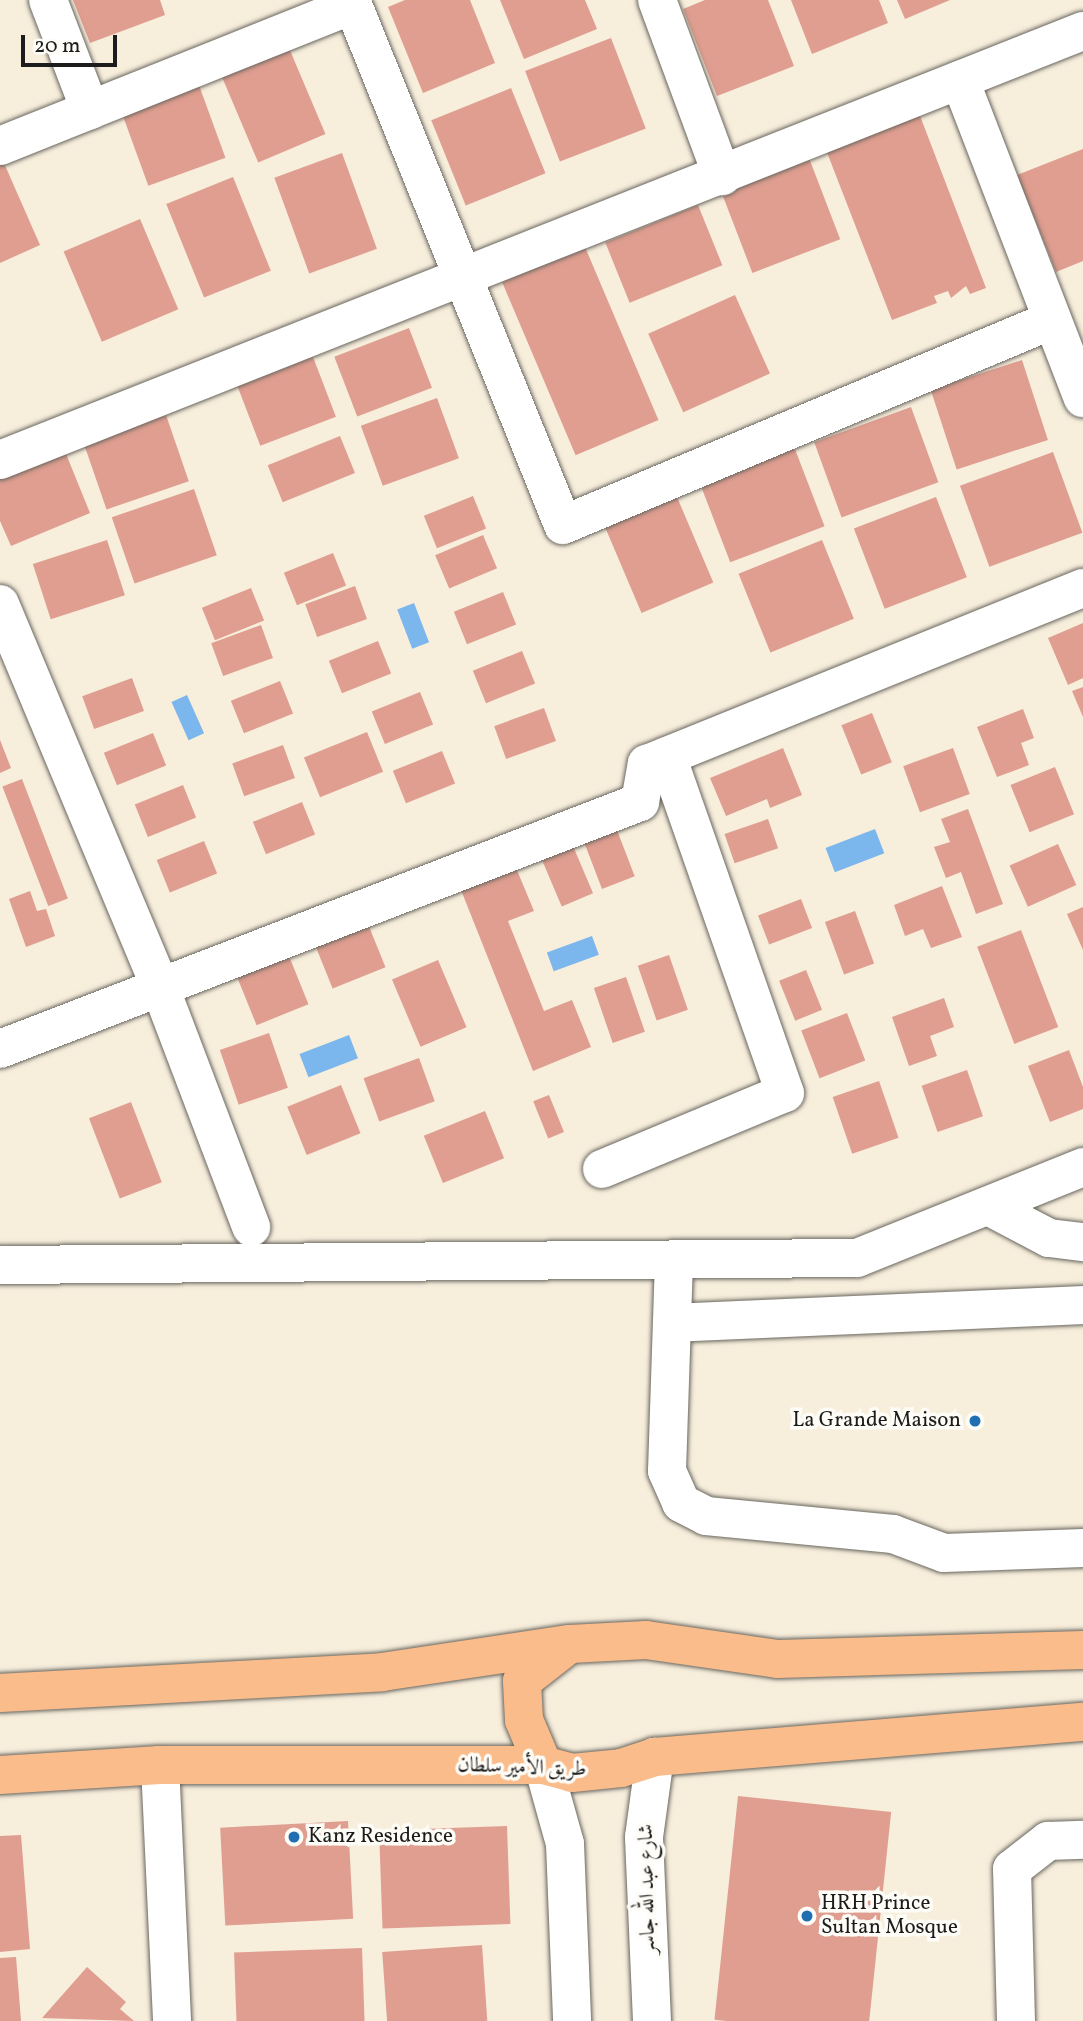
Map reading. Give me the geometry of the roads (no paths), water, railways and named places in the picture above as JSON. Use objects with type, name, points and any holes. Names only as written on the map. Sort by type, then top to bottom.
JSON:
[{"type":"main road","points":[[0,1693],[382,1672],[570,1644],[646,1640],[778,1659],[1083,1650]]},
{"type":"main road","points":[[543,1765],[524,1720],[522,1681],[570,1644]]},
{"type":"main road","name":"طريق الأمير سلطان","points":[[0,1774],[160,1765],[543,1765],[572,1773],[621,1769],[655,1758],[1081,1726]]},
{"type":"street","points":[[48,0],[90,110]]},
{"type":"street","points":[[657,0],[722,176]]},
{"type":"street","points":[[0,146],[352,3],[563,525],[1052,320]]},
{"type":"street","points":[[0,460],[464,280],[1083,31]]},
{"type":"street","points":[[960,80],[1083,398]]},
{"type":"street","points":[[0,1049],[640,802],[647,764],[1083,588]]},
{"type":"street","points":[[0,604],[160,987],[251,1227]]},
{"type":"street","points":[[602,1168],[785,1093],[667,756]]},
{"type":"street","points":[[0,1265],[857,1258],[1083,1167]]},
{"type":"street","points":[[988,1206],[1049,1238],[1083,1242]]},
{"type":"street","points":[[674,1260],[667,1471],[681,1503],[706,1516],[893,1534],[944,1553],[1083,1548]]},
{"type":"street","points":[[672,1323],[1083,1305]]},
{"type":"street","name":"شارع عبد الله جاسر","points":[[652,2021],[644,1837],[655,1758]]},
{"type":"street","points":[[160,1765],[172,2021]]},
{"type":"street","points":[[543,1765],[565,1844],[572,2021]]},
{"type":"street","points":[[1016,2021],[1012,1870],[1048,1841],[1083,1840]]},
{"type":"water","points":[[414,603],[429,642],[412,649],[397,609]]},
{"type":"water","points":[[187,695],[204,733],[189,740],[171,702]]},
{"type":"water","points":[[875,829],[884,853],[835,872],[826,848]]},
{"type":"water","points":[[592,936],[599,955],[554,971],[547,952]]},
{"type":"water","points":[[349,1035],[358,1058],[308,1077],[300,1054]]},
{"type":"place","name":"La Grande Maison","points":[[975,1421]]},
{"type":"place","name":"Kanz Residence","points":[[294,1837]]},
{"type":"place","name":"HRH Prince Sultan Mosque","points":[[807,1916]]}]
